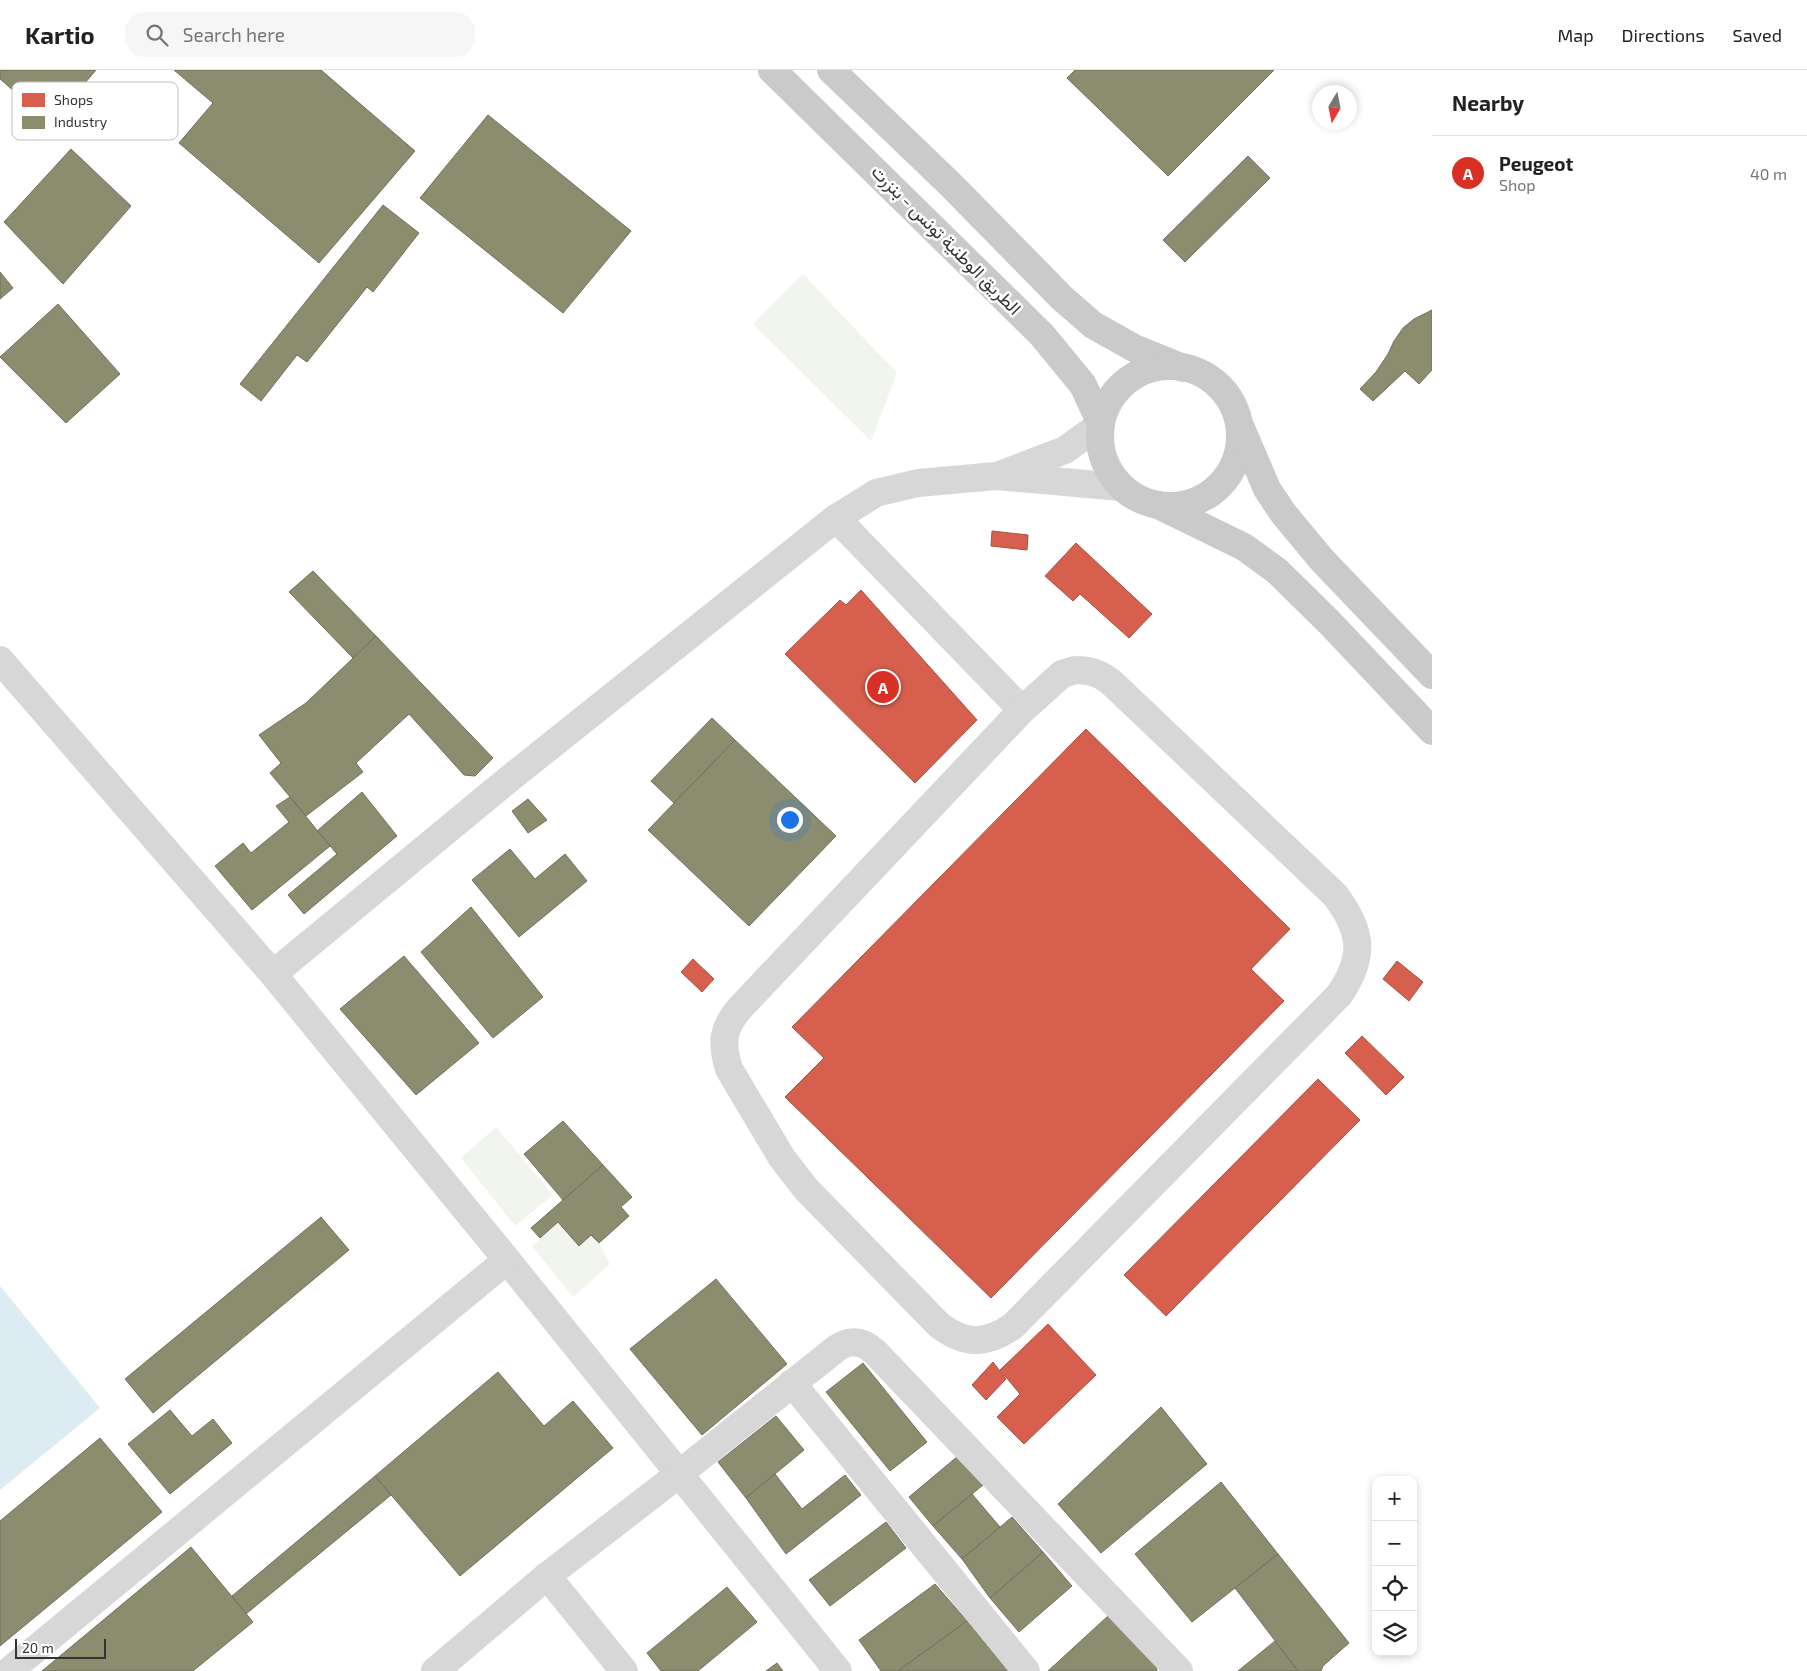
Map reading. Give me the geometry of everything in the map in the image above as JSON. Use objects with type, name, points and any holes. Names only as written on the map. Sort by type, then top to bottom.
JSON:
[{"type":"main road","name":"الطريق الوطنية تونس - بنزرت","points":[[772,70],[1042,334],[1083,385],[1101,424]]},
{"type":"main road","points":[[831,70],[951,185],[1062,298],[1093,324],[1134,348],[1202,374],[1222,388],[1231,402],[1266,489],[1283,513],[1322,560],[1432,675]]},
{"type":"main road","points":[[1183,368],[1156,367],[1144,371],[1123,383],[1108,402],[1101,424],[1101,449],[1109,471],[1121,486],[1136,497],[1156,504],[1244,547],[1277,570],[1432,731]]},
{"type":"main road","points":[[1156,504],[1181,505],[1202,498],[1222,483],[1235,463],[1239,449],[1239,424]]},
{"type":"lane","points":[[996,476],[1065,450],[1101,424]]},
{"type":"lane","points":[[273,974],[509,779],[836,518],[876,493],[918,483],[996,476],[1121,486]]},
{"type":"lane","points":[[836,518],[1022,710]]},
{"type":"lane","points":[[1075,670],[1089,670],[1101,674],[1335,895],[1349,913],[1356,934],[1357,955],[1351,977],[1339,995],[1013,1326],[1000,1335],[984,1340],[967,1339],[952,1335],[938,1325],[806,1188],[782,1158],[729,1069],[724,1053],[725,1036],[730,1021],[740,1008],[1022,710],[1062,674],[1075,670]]},
{"type":"lane","points":[[5,672],[273,974],[507,1260],[838,1671]]},
{"type":"lane","points":[[10,1671],[507,1260]]},
{"type":"lane","points":[[435,1671],[547,1576],[679,1474],[792,1383],[844,1343],[861,1343],[869,1346],[1179,1671]]},
{"type":"lane","points":[[792,1383],[1026,1671]]},
{"type":"lane","points":[[547,1576],[624,1671]]},
{"type":"shaded area","points":[[803,274],[897,373],[871,441],[753,324]]},
{"type":"shaded area","points":[[496,1127],[553,1195],[515,1226],[461,1158]]},
{"type":"shaded area","points":[[558,1222],[579,1245],[591,1235],[599,1243],[610,1264],[573,1297],[532,1246]]},
{"type":"shaded area","points":[[0,1286],[100,1408],[0,1490]]},
{"type":"building: Shops","points":[[992,531],[1028,535],[1027,550],[991,546]]},
{"type":"building: Shops","points":[[1076,543],[1152,614],[1129,638],[1080,594],[1073,601],[1045,576]]},
{"type":"building: Shops","points":[[861,590],[977,720],[915,783],[785,654],[840,600],[846,605]]},
{"type":"building: Shops","points":[[1086,729],[1290,929],[1251,969],[1284,1001],[991,1298],[785,1097],[824,1058],[792,1027]]},
{"type":"building: Shops","points":[[693,959],[714,979],[702,992],[681,972]]},
{"type":"building: Shops","points":[[1397,961],[1423,982],[1409,1001],[1383,979]]},
{"type":"building: Shops","points":[[1362,1036],[1404,1077],[1386,1095],[1345,1053]]},
{"type":"building: Shops","points":[[1318,1079],[1360,1120],[1166,1316],[1124,1275]]},
{"type":"building: Shops","points":[[1048,1324],[1096,1375],[1024,1444],[997,1417],[1020,1394],[1000,1370]]},
{"type":"building: Shops","points":[[993,1362],[1006,1379],[986,1400],[972,1385]]},
{"type":"building: Industry","points":[[0,70],[96,70],[86,82],[12,82],[12,89],[0,79]]},
{"type":"building: Industry","points":[[174,70],[321,70],[415,151],[319,263],[179,143],[213,103]]},
{"type":"building: Industry","points":[[1075,70],[1274,70],[1168,176],[1067,78]]},
{"type":"building: Industry","points":[[488,115],[631,231],[563,313],[420,198]]},
{"type":"building: Industry","points":[[71,149],[131,206],[63,284],[4,222]]},
{"type":"building: Industry","points":[[1248,156],[1270,178],[1185,262],[1163,240]]},
{"type":"building: Industry","points":[[383,205],[419,233],[373,292],[367,287],[307,362],[297,355],[261,401],[240,384]]},
{"type":"building: Industry","points":[[0,272],[13,288],[0,299]]},
{"type":"building: Industry","points":[[58,304],[120,374],[66,423],[0,357]]},
{"type":"building: Industry","points":[[1432,310],[1432,370],[1419,384],[1405,371],[1373,401],[1360,389],[1376,372],[1403,328],[1414,319]]},
{"type":"building: Industry","points":[[313,571],[376,636],[353,658],[289,592]]},
{"type":"building: Industry","points":[[376,636],[493,758],[475,776],[464,775],[409,714],[356,763],[363,772],[306,816],[270,773],[281,763],[259,735],[306,703]]},
{"type":"building: Industry","points":[[712,718],[735,740],[674,803],[651,781]]},
{"type":"building: Industry","points":[[735,740],[836,836],[749,926],[648,830]]},
{"type":"building: Industry","points":[[362,792],[397,836],[304,914],[288,895],[337,854],[317,831]]},
{"type":"building: Industry","points":[[290,797],[330,846],[252,910],[215,866],[243,843],[251,853],[289,822],[276,806]]},
{"type":"building: Industry","points":[[528,799],[547,820],[528,833],[512,811]]},
{"type":"building: Industry","points":[[510,849],[535,879],[565,854],[587,881],[519,937],[472,880]]},
{"type":"building: Industry","points":[[471,907],[543,997],[493,1038],[421,952]]},
{"type":"building: Industry","points":[[404,956],[479,1043],[416,1095],[340,1009]]},
{"type":"building: Industry","points":[[563,1121],[603,1165],[563,1200],[524,1154]]},
{"type":"building: Industry","points":[[603,1165],[632,1197],[621,1207],[629,1216],[599,1243],[591,1235],[579,1246],[558,1222],[540,1238],[531,1228]]},
{"type":"building: Industry","points":[[321,1217],[349,1250],[153,1413],[125,1379]]},
{"type":"building: Industry","points":[[716,1279],[787,1364],[702,1435],[630,1349]]},
{"type":"building: Industry","points":[[863,1363],[927,1442],[890,1471],[826,1392]]},
{"type":"building: Industry","points":[[498,1372],[544,1426],[573,1401],[613,1448],[460,1576],[375,1476]]},
{"type":"building: Industry","points":[[1161,1407],[1207,1464],[1101,1553],[1058,1504]]},
{"type":"building: Industry","points":[[170,1410],[192,1436],[213,1419],[232,1443],[170,1494],[128,1444]]},
{"type":"building: Industry","points":[[776,1416],[804,1450],[746,1498],[718,1462]]},
{"type":"building: Industry","points":[[100,1438],[162,1512],[0,1646],[0,1521]]},
{"type":"building: Industry","points":[[958,1456],[983,1485],[933,1526],[909,1497]]},
{"type":"building: Industry","points":[[775,1474],[802,1509],[845,1475],[861,1495],[786,1554],[746,1498]]},
{"type":"building: Industry","points":[[375,1476],[391,1495],[246,1614],[232,1596]]},
{"type":"building: Industry","points":[[1221,1482],[1278,1554],[1192,1622],[1135,1554]]},
{"type":"building: Industry","points":[[972,1494],[1000,1527],[962,1559],[933,1526]]},
{"type":"building: Industry","points":[[1012,1517],[1043,1552],[990,1598],[962,1559]]},
{"type":"building: Industry","points":[[886,1522],[906,1548],[830,1606],[809,1580]]},
{"type":"building: Industry","points":[[191,1547],[253,1622],[193,1671],[42,1671]]},
{"type":"building: Industry","points":[[1043,1552],[1072,1586],[1019,1632],[990,1598]]},
{"type":"building: Industry","points":[[1278,1554],[1349,1643],[1323,1666],[1321,1671],[1298,1671],[1235,1588]]},
{"type":"building: Industry","points":[[935,1584],[967,1621],[898,1671],[881,1671],[859,1640]]},
{"type":"building: Industry","points":[[727,1587],[757,1622],[698,1671],[661,1671],[647,1653]]},
{"type":"building: Industry","points":[[1108,1616],[1156,1667],[1157,1671],[1048,1671]]},
{"type":"building: Industry","points":[[967,1621],[1008,1671],[898,1671]]},
{"type":"building: Industry","points":[[1275,1641],[1298,1671],[1238,1671]]},
{"type":"building: Industry","points":[[777,1663],[783,1671],[766,1671]]},
{"type":"place","name":"Peugeot","points":[[883,687]]}]
